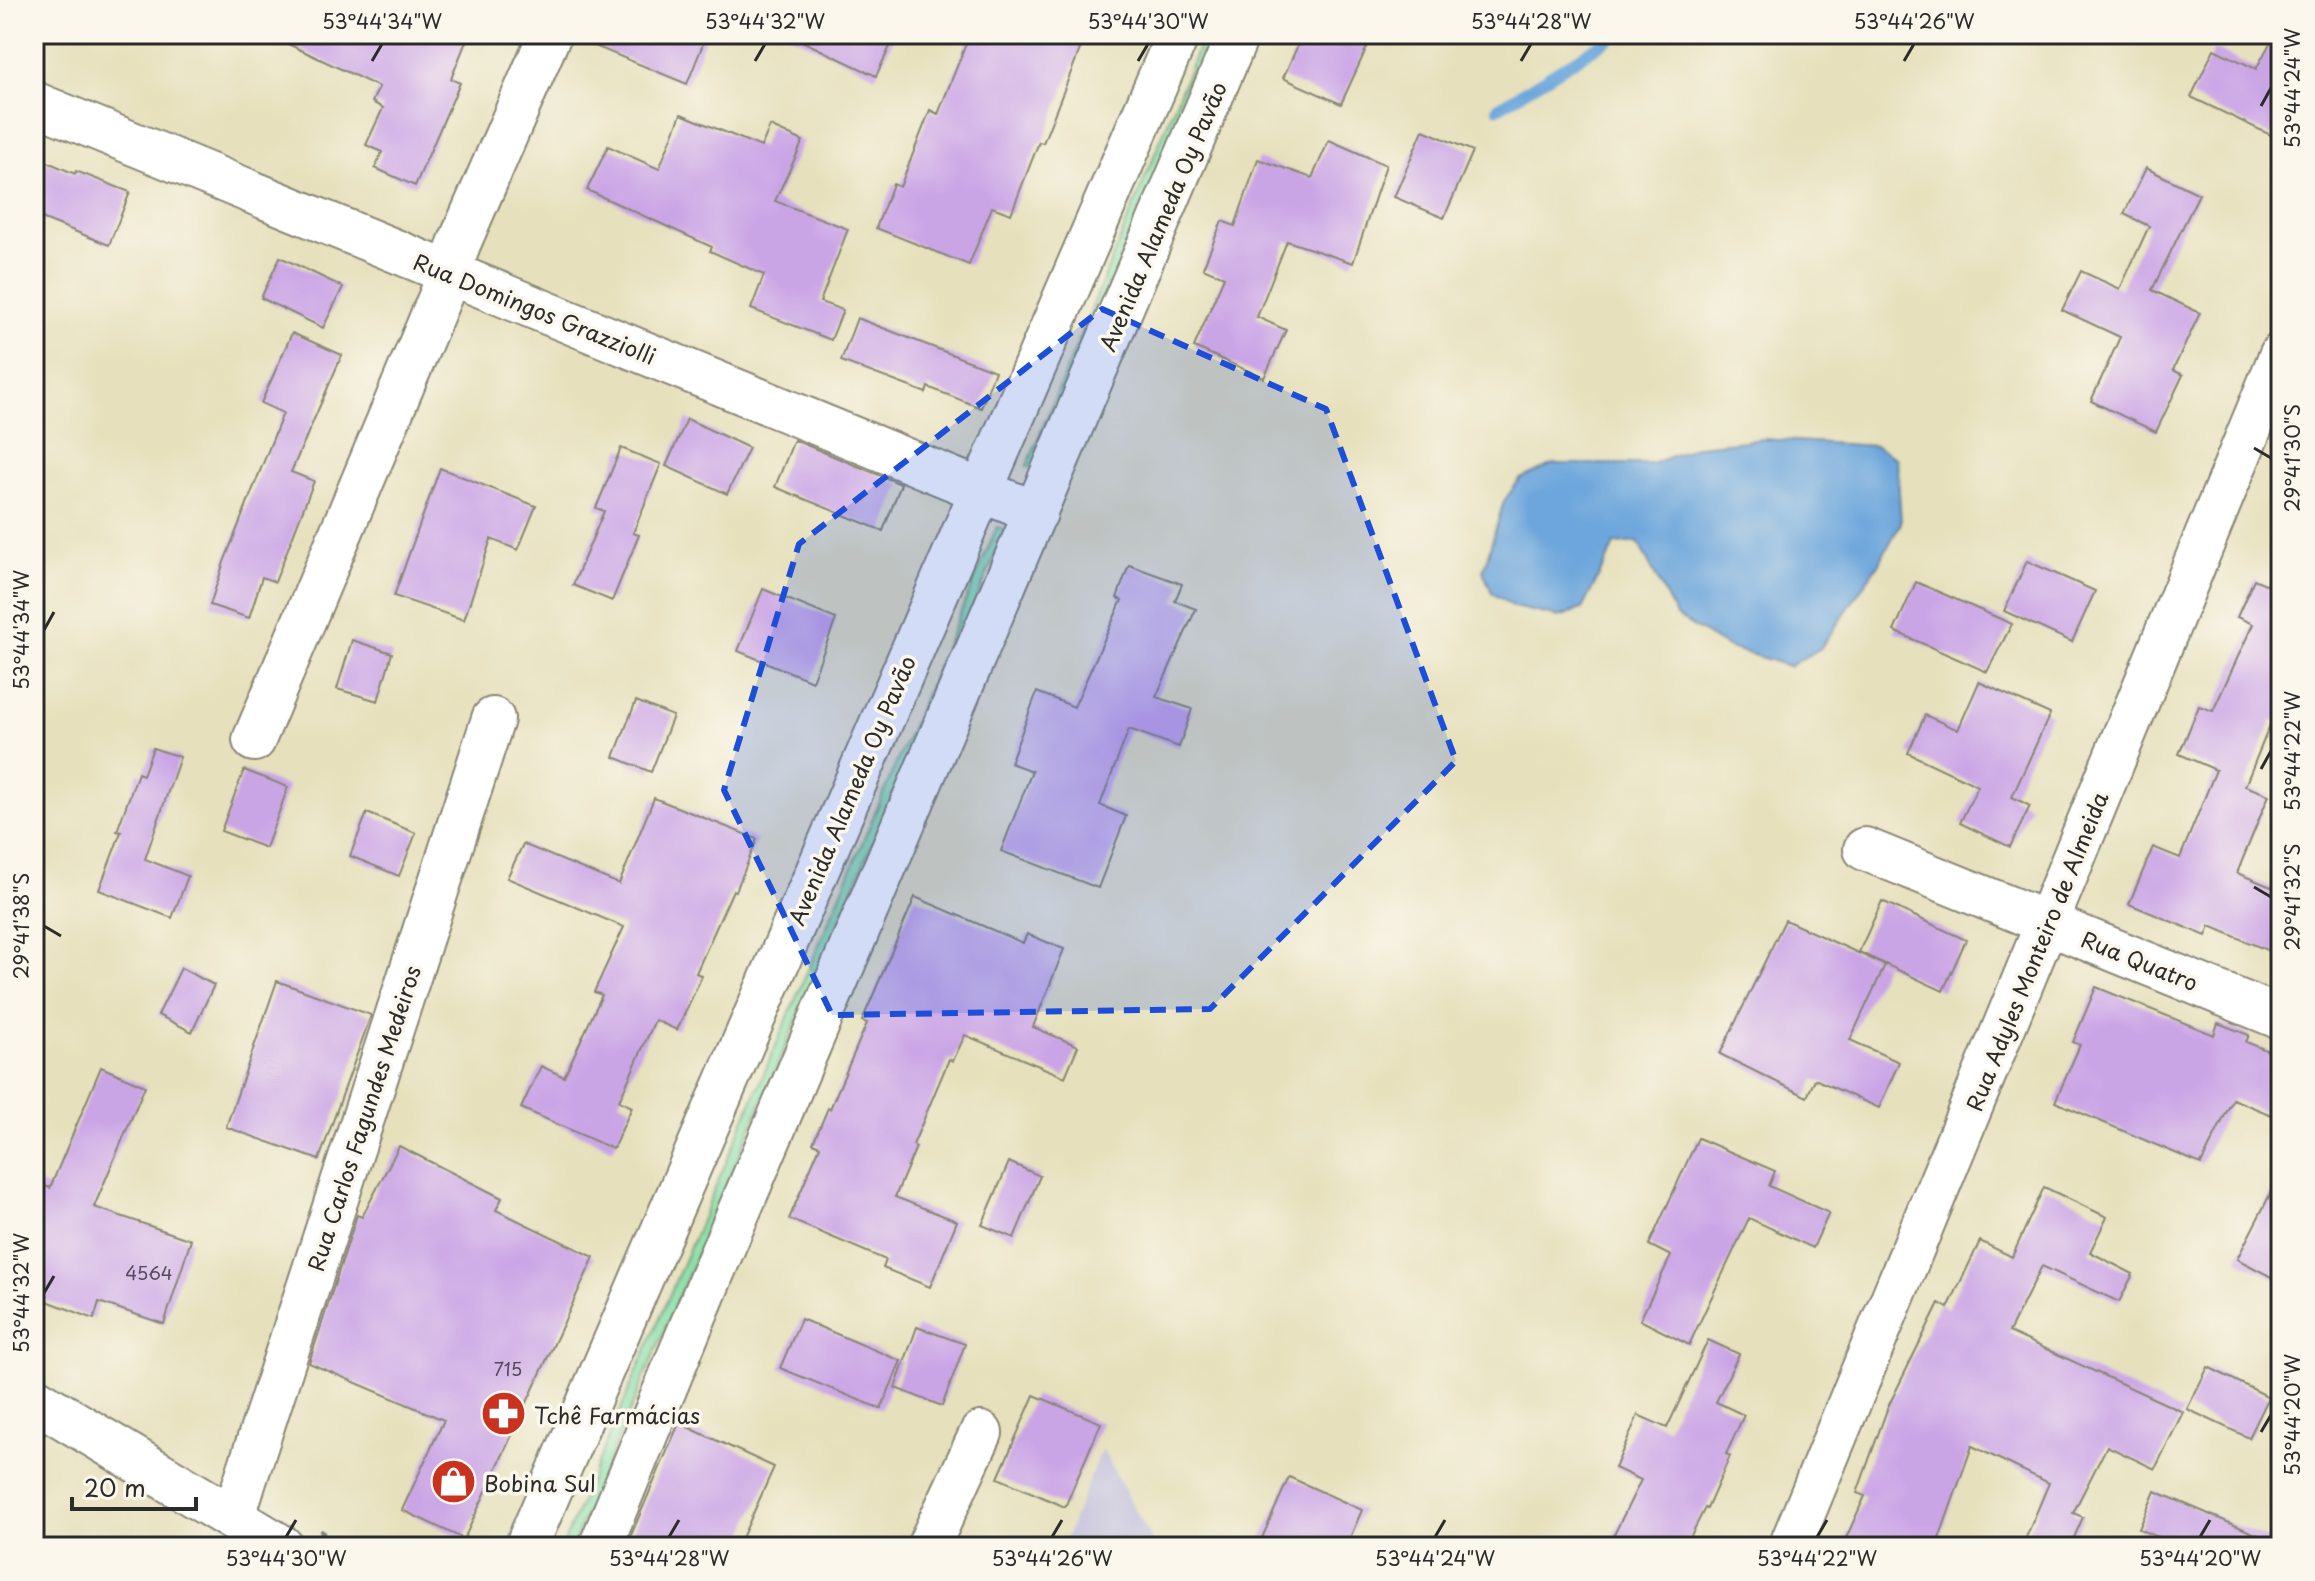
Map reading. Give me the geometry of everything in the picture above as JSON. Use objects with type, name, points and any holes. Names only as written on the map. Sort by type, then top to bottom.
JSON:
[{"type":"highway","points":[[34,1399],[281,1547]]},
{"type":"street","points":[[254,740],[450,273],[459,244],[550,34]]},
{"type":"street","name":"Avenida Alameda Oy Pavão","points":[[526,1547],[1178,34]]},
{"type":"street","name":"Avenida Alameda Oy Pavão","points":[[600,1547],[712,1275],[1238,34]]},
{"type":"street","name":"Rua Domingos Grazziolli","points":[[34,103],[1036,513]]},
{"type":"street","name":"Rua Adyles Monteiro de Almeida","points":[[1790,1547],[2281,354]]},
{"type":"street","name":"Rua Carlos Fagundes Medeiros","points":[[233,1518],[493,719]]},
{"type":"street","name":"Rua Quatro","points":[[1865,849],[2281,1018]]},
{"type":"street","points":[[928,1547],[981,1433]]},
{"type":"highlighted area","points":[[1102,309],[1326,409],[1456,761],[1210,1009],[832,1015],[724,790],[799,544]]},
{"type":"shaded area","points":[[1102,1448],[1155,1547],[1062,1547]]},
{"type":"green space","points":[[1204,34],[1216,34],[1037,470],[1027,466]]},
{"type":"green space","points":[[997,527],[1006,530],[572,1547],[562,1547]]},
{"type":"water","points":[[1763,439],[1876,446],[1897,459],[1901,523],[1877,566],[1821,648],[1789,666],[1727,647],[1676,616],[1638,542],[1615,544],[1582,609],[1559,617],[1514,607],[1492,593],[1483,571],[1504,501],[1520,479],[1553,464],[1651,464],[1698,446]]},
{"type":"building","points":[[267,34],[469,34],[451,79],[460,83],[415,186],[375,168],[382,152],[366,145],[383,108],[372,102],[379,87]]},
{"type":"building","points":[[574,34],[707,34],[687,84],[573,37]]},
{"type":"building","points":[[787,34],[896,34],[876,76]]},
{"type":"building","points":[[970,34],[1086,34],[1011,214],[992,207],[969,265],[876,228],[893,184],[900,187],[930,110],[938,114]]},
{"type":"building","points":[[1303,34],[1373,34],[1341,104],[1283,78]]},
{"type":"building","points":[[2275,34],[2281,34],[2281,140],[2191,97],[2214,49],[2256,69]]},
{"type":"building","points":[[681,114],[761,147],[770,126],[803,141],[775,201],[848,229],[820,302],[843,310],[831,340],[751,309],[764,275],[710,251],[712,247],[587,190],[608,146],[659,169]]},
{"type":"building","points":[[1423,130],[1473,151],[1444,218],[1394,197]]},
{"type":"building","points":[[1329,140],[1386,165],[1353,263],[1287,241],[1257,317],[1286,330],[1264,378],[1194,347],[1224,277],[1203,268],[1222,221],[1235,226],[1258,159],[1312,178]]},
{"type":"building","points":[[34,156],[75,174],[76,171],[130,192],[109,245],[34,215]]},
{"type":"building","points":[[2146,168],[2199,194],[2152,290],[2200,313],[2173,370],[2183,375],[2156,432],[2091,401],[2120,337],[2062,310],[2081,271],[2120,289],[2149,226],[2124,214]]},
{"type":"building","points":[[280,257],[343,287],[323,328],[261,298]]},
{"type":"building","points":[[857,318],[995,371],[981,408],[928,387],[926,393],[841,361]]},
{"type":"building","points":[[292,333],[342,355],[291,472],[314,481],[275,582],[262,577],[249,618],[210,605],[283,413],[261,403]]},
{"type":"building","points":[[687,419],[749,448],[727,494],[666,466]]},
{"type":"building","points":[[794,440],[901,484],[883,531],[775,487]]},
{"type":"building","points":[[621,448],[661,464],[633,533],[639,535],[612,601],[573,585],[604,511],[596,508]]},
{"type":"building","points":[[440,468],[536,506],[518,550],[491,539],[464,620],[394,596]]},
{"type":"building","points":[[2027,561],[2095,591],[2072,642],[2004,611]]},
{"type":"building","points":[[2281,563],[2281,724],[2272,720],[2245,786],[2269,795],[2237,873],[2281,891],[2281,956],[2210,926],[2206,936],[2129,904],[2153,847],[2180,858],[2216,770],[2179,754],[2199,706],[2213,711],[2253,624],[2237,617],[2254,579],[2270,586]]},
{"type":"building","points":[[1129,565],[1182,584],[1175,601],[1196,609],[1156,697],[1192,709],[1179,747],[1129,729],[1100,805],[1126,816],[1098,888],[1001,851],[1032,771],[1010,763],[1037,692],[1074,707],[1122,600],[1117,598]]},
{"type":"building","points":[[1916,582],[2012,624],[1987,672],[1894,631]]},
{"type":"building","points":[[763,589],[836,619],[812,681],[738,651]]},
{"type":"building","points":[[352,640],[392,653],[378,701],[337,689]]},
{"type":"building","points":[[1979,682],[2050,714],[2012,797],[2030,806],[2010,847],[1960,823],[1978,786],[1908,753],[1925,715],[1958,730]]},
{"type":"building","points":[[636,701],[673,716],[651,772],[614,757]]},
{"type":"building","points":[[153,748],[180,757],[145,859],[188,876],[172,918],[99,890],[121,832],[117,831],[138,773],[143,775]]},
{"type":"building","points":[[244,770],[288,787],[266,848],[221,831]]},
{"type":"building","points":[[654,798],[757,839],[736,891],[733,890],[696,973],[702,976],[677,1030],[655,1020],[619,1101],[632,1107],[613,1149],[521,1108],[541,1066],[564,1077],[602,995],[594,992],[624,927],[507,878],[523,844],[619,884]]},
{"type":"building","points":[[367,813],[416,833],[399,876],[350,856]]},
{"type":"building","points":[[915,897],[1023,943],[1027,934],[1064,949],[1033,1027],[1078,1046],[1065,1077],[965,1035],[953,1061],[949,1059],[895,1197],[957,1221],[930,1287],[883,1268],[886,1260],[789,1219],[820,1146],[813,1143],[867,1023],[862,1021]]},
{"type":"building","points":[[1882,901],[1966,940],[1943,991],[1859,952]]},
{"type":"building","points":[[1785,920],[1885,965],[1850,1040],[1899,1062],[1879,1108],[1815,1079],[1807,1097],[1720,1054]]},
{"type":"building","points":[[181,968],[214,985],[192,1032],[158,1015]]},
{"type":"building","points":[[277,981],[371,1015],[319,1160],[226,1127]]},
{"type":"building","points":[[2096,987],[2214,1035],[2218,1023],[2249,1035],[2246,1042],[2281,1056],[2281,1119],[2233,1099],[2201,1164],[2055,1102],[2080,1045],[2073,1042]]},
{"type":"building","points":[[101,1067],[145,1086],[94,1207],[191,1240],[164,1324],[99,1302],[94,1319],[34,1296],[34,1182],[50,1188]]},
{"type":"building","points":[[1698,1138],[1775,1171],[1769,1186],[1829,1213],[1813,1248],[1749,1218],[1689,1345],[1640,1320],[1671,1256],[1649,1245]]},
{"type":"building","points":[[399,1146],[502,1198],[496,1210],[594,1257],[464,1539],[402,1510],[444,1420],[309,1363],[357,1215],[362,1217]]},
{"type":"building","points":[[1009,1162],[1040,1176],[1014,1238],[982,1225]]},
{"type":"building","points":[[2281,1173],[2281,1282],[2237,1259]]},
{"type":"building","points":[[2044,1187],[2107,1217],[2090,1252],[2133,1274],[2119,1302],[2042,1266],[2009,1332],[2183,1412],[2155,1469],[2107,1446],[2073,1513],[2083,1517],[2070,1547],[2022,1547],[2049,1483],[1972,1446],[1936,1547],[1842,1547],[1865,1496],[1857,1493],[1888,1407],[1939,1303],[1948,1308],[1980,1241],[2012,1257]]},
{"type":"building","points":[[801,1319],[901,1361],[881,1409],[780,1368]]},
{"type":"building","points":[[917,1327],[965,1344],[942,1406],[895,1388]]},
{"type":"building","points":[[1708,1340],[1739,1354],[1716,1402],[1744,1415],[1726,1454],[1730,1456],[1707,1509],[1685,1547],[1608,1547],[1641,1480],[1615,1468],[1638,1415],[1667,1428]]},
{"type":"building","points":[[2208,1367],[2269,1397],[2249,1438],[2187,1409]]},
{"type":"building","points":[[1034,1395],[1101,1423],[1065,1507],[998,1478]]},
{"type":"building","points":[[679,1423],[774,1467],[738,1547],[626,1547]]},
{"type":"building","points":[[1289,1477],[1362,1510],[1346,1547],[1258,1547]]},
{"type":"building","points":[[2155,1491],[2281,1547],[2181,1547],[2139,1529]]},
{"type":"waterway","points":[[1498,108],[1617,34]]},
{"type":"place","name":"Tchê Farmácias","points":[[503,1414]]},
{"type":"place","name":"Bobina Sul","points":[[453,1482]]}]
